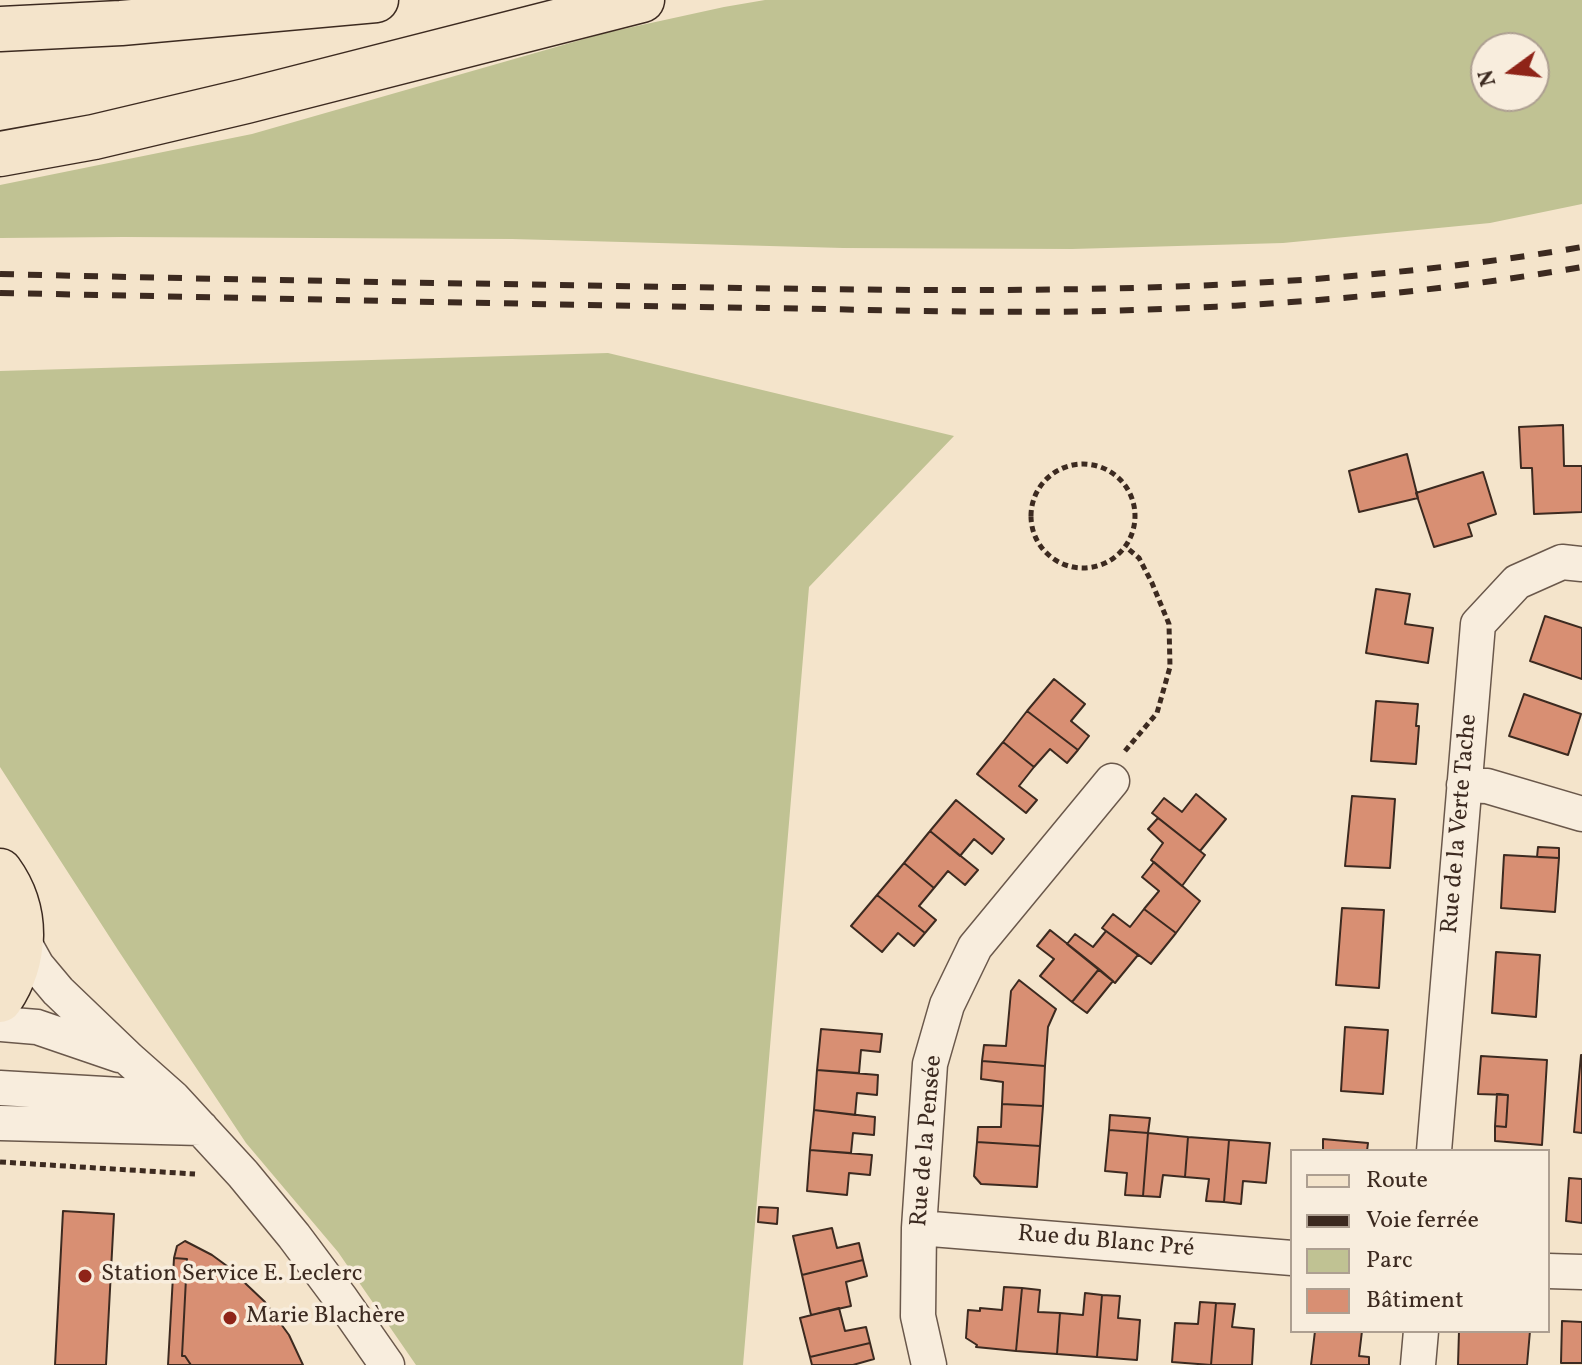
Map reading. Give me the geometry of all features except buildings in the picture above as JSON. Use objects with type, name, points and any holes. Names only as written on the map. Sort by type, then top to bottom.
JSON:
[{"type":"main road","points":[[0,29],[121,23],[376,0]]},
{"type":"main road","points":[[0,154],[94,137],[246,101],[642,0]]},
{"type":"main road","points":[[0,871],[15,899],[22,939],[18,963],[10,985],[0,1000]]},
{"type":"street","name":"Rue de la Verte Tache","points":[[1434,1149],[1478,624],[1517,582],[1562,562],[1582,564]]},
{"type":"street","name":"Rue de la Pensée","points":[[929,1365],[918,1316],[919,1228],[930,1064],[947,1005],[975,947],[1112,781]]},
{"type":"street","points":[[1464,785],[1487,786],[1582,814]]},
{"type":"street","points":[[22,939],[37,966],[58,991],[173,1098],[243,1174],[294,1236],[387,1365]]},
{"type":"street","points":[[0,1024],[37,1027],[129,1059]]},
{"type":"street","points":[[0,1088],[173,1098]]},
{"type":"street","points":[[0,1123],[201,1128]]},
{"type":"street","name":"Rue du Blanc Pré","points":[[919,1228],[1290,1258]]},
{"type":"street","points":[[1550,1271],[1582,1272]]},
{"type":"street","points":[[1418,1365],[1421,1333]]},
{"type":"path","points":[[1078,464],[1093,465],[1119,478],[1128,490],[1135,519],[1126,547],[1102,565],[1073,568],[1059,563],[1037,543],[1032,529],[1033,499],[1040,486],[1063,468],[1078,464]]},
{"type":"path","points":[[1112,781],[1118,760],[1157,713],[1170,667],[1169,624],[1139,558],[1126,547]]},
{"type":"path","points":[[0,1162],[192,1172]]},
{"type":"green space","points":[[765,0],[1582,0],[1582,204],[1490,223],[1283,243],[1072,249],[843,248],[512,239],[0,238],[0,185],[252,134],[605,33]]},
{"type":"green space","points":[[608,353],[954,436],[809,587],[743,1365],[416,1365],[338,1252],[246,1143],[0,767],[0,371]]},
{"type":"railway","points":[[0,274],[740,288],[1057,289],[1162,287],[1372,274],[1477,263],[1582,247]]},
{"type":"railway","points":[[0,293],[1063,312],[1320,300],[1426,290],[1582,267]]},
{"type":"place","name":"Station Service E. Leclerc","points":[[85,1276]]},
{"type":"place","name":"Marie Blachère","points":[[230,1318]]}]
